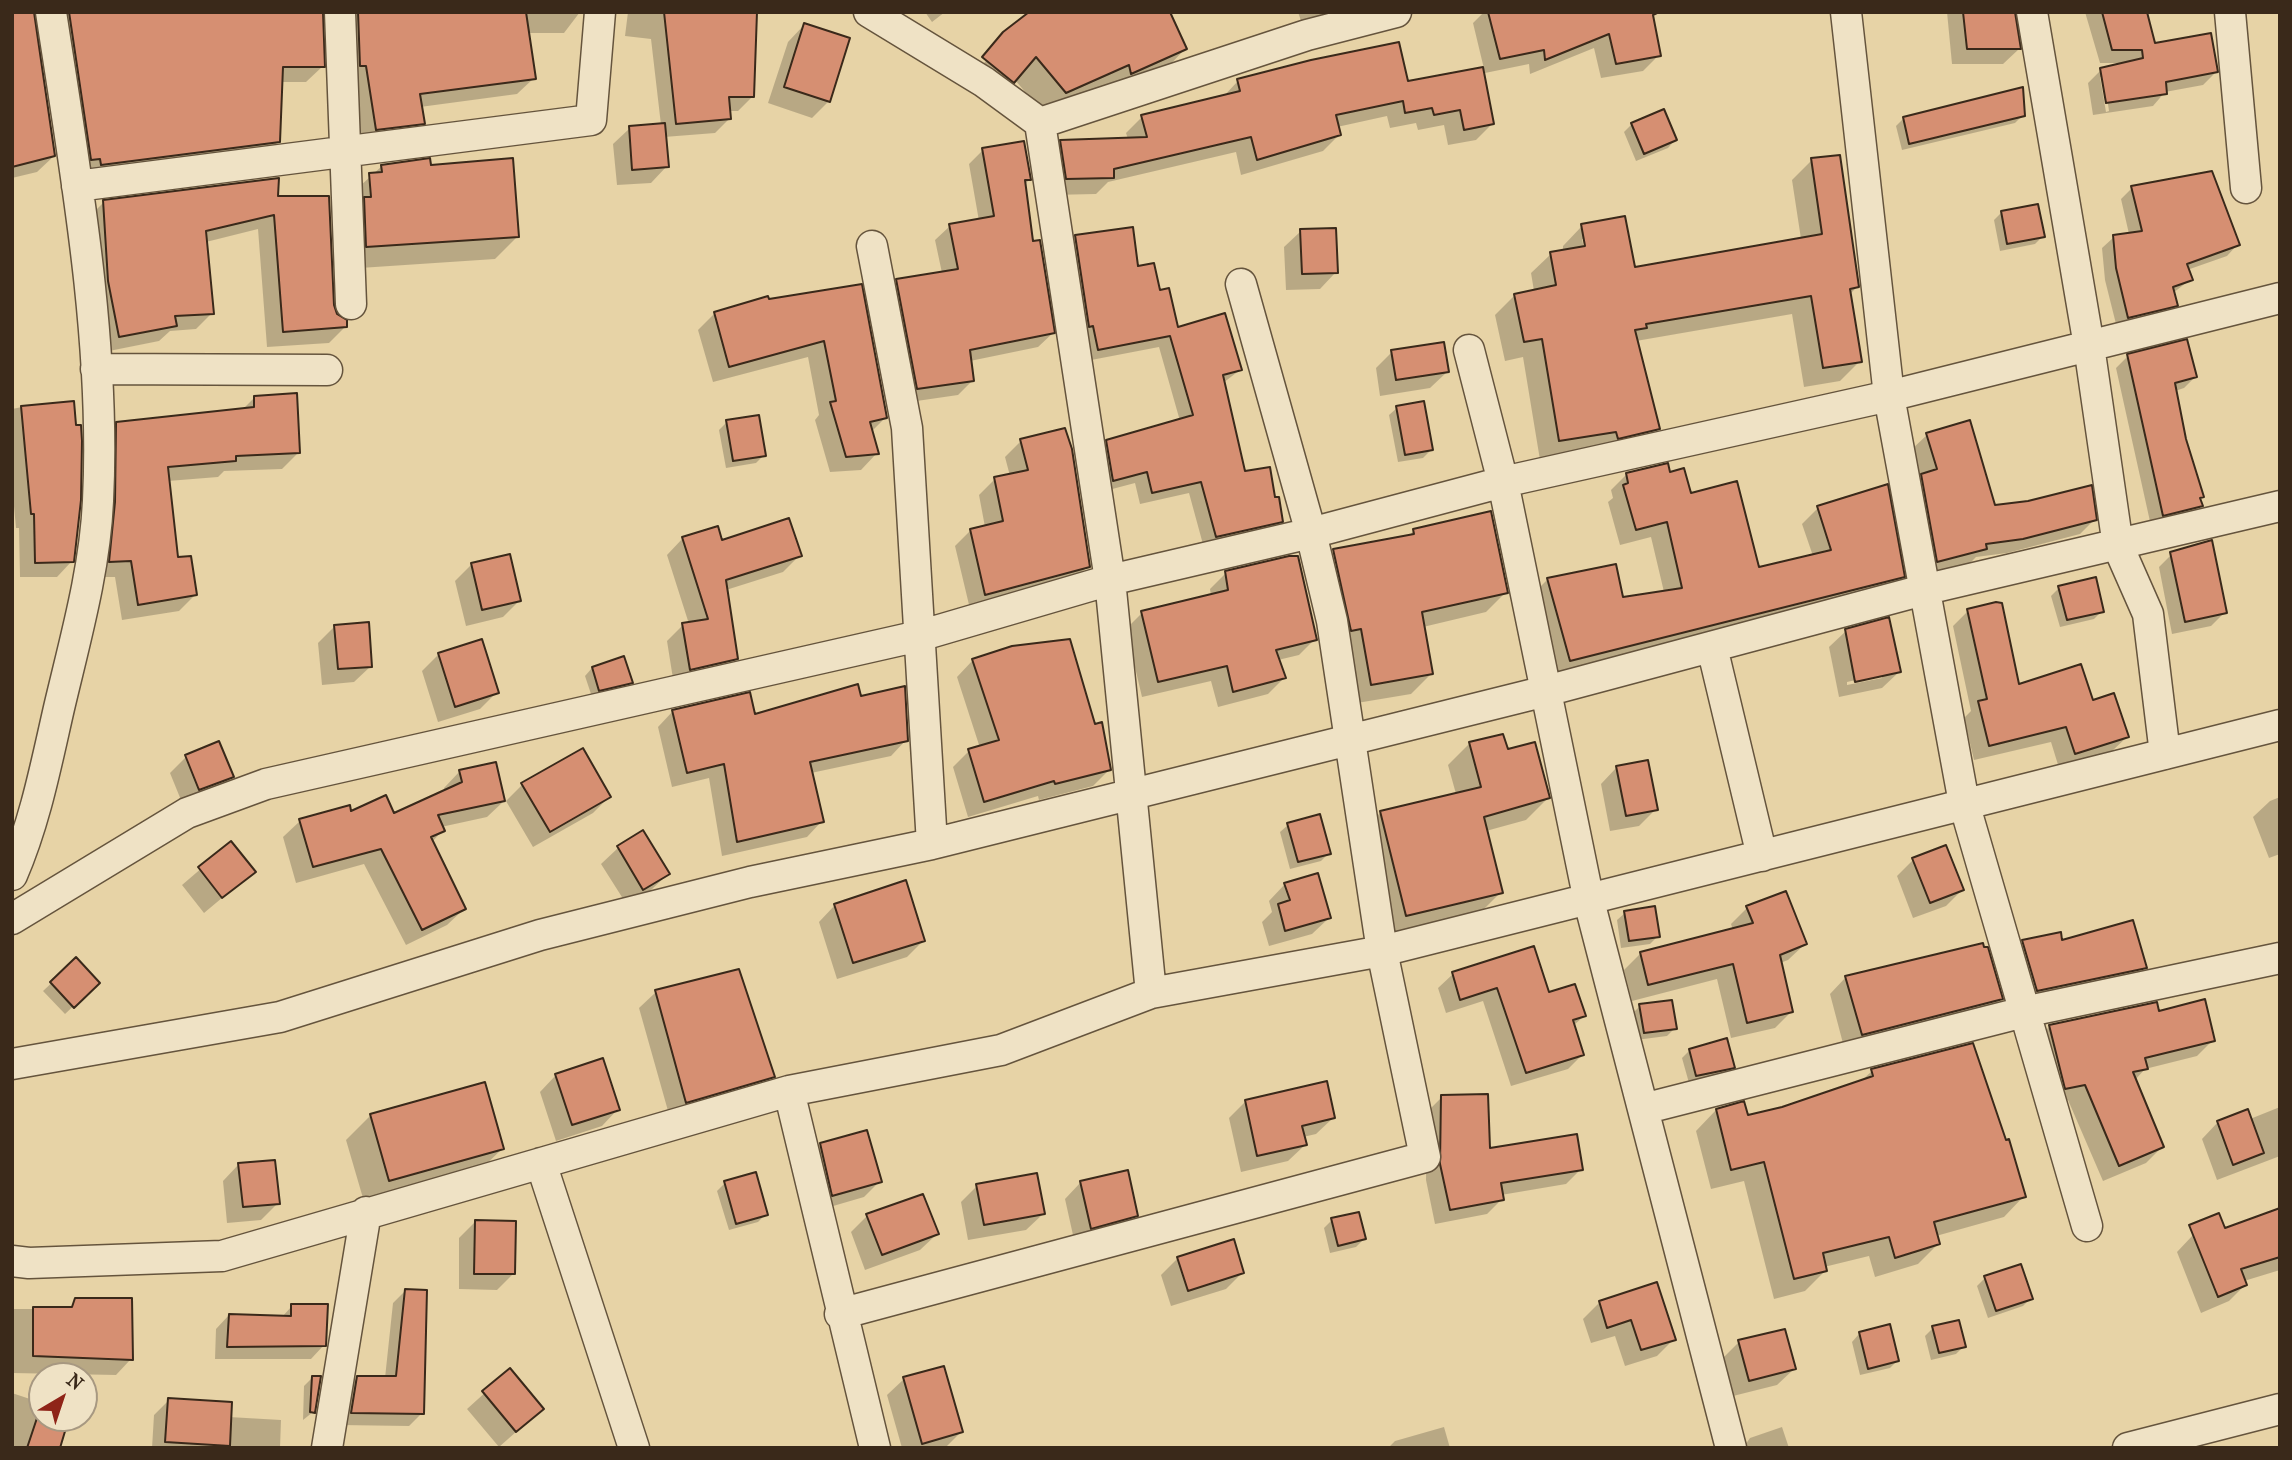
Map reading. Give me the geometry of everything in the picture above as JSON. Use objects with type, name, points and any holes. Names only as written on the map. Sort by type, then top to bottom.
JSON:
[{"type":"street","points":[[12,875],[30,833],[86,590],[98,501],[96,369],[77,186],[51,12]]},
{"type":"street","points":[[340,12],[352,304]]},
{"type":"street","points":[[77,186],[346,149],[591,120],[600,12]]},
{"type":"street","points":[[869,12],[984,82],[1040,123],[1110,580],[1151,993]]},
{"type":"street","points":[[1040,123],[1299,24],[1396,12]]},
{"type":"street","points":[[1846,12],[1889,396],[1927,589],[1964,803],[2087,1226]]},
{"type":"street","points":[[2032,12],[2089,346],[2118,546],[2148,614],[2165,754]]},
{"type":"street","points":[[2231,12],[2246,188]]},
{"type":"street","points":[[873,246],[908,428],[932,844]]},
{"type":"street","points":[[840,1314],[1425,1157],[1382,951],[1332,621],[1311,533],[1241,284]]},
{"type":"street","points":[[12,919],[187,813],[267,784],[919,636],[1110,580],[1311,533],[1503,481],[1889,396],[2280,298]]},
{"type":"street","points":[[1469,350],[1503,481],[1589,901],[1731,1448]]},
{"type":"street","points":[[96,369],[327,370]]},
{"type":"street","points":[[12,1064],[280,1017],[540,935],[750,882],[932,844],[1546,691],[1927,589],[2280,506]]},
{"type":"street","points":[[1712,647],[1762,856]]},
{"type":"street","points":[[12,1261],[29,1263],[222,1256],[789,1091],[1001,1049],[1151,993],[1382,951],[2280,725]]},
{"type":"street","points":[[1643,1109],[2024,1012],[2280,958]]},
{"type":"street","points":[[789,1091],[840,1314],[875,1448]]},
{"type":"street","points":[[541,1163],[634,1448]]},
{"type":"street","points":[[327,1448],[366,1212]]},
{"type":"street","points":[[2130,1447],[2280,1409]]},
{"type":"building","points":[[12,12],[34,12],[55,156],[12,167]]},
{"type":"building","points":[[69,12],[323,12],[325,67],[283,67],[280,142],[101,165],[100,159],[91,160]]},
{"type":"building","points":[[358,12],[526,12],[536,79],[420,94],[425,124],[376,130],[366,66],[360,66]]},
{"type":"building","points":[[664,12],[757,12],[754,97],[729,97],[731,119],[676,124]]},
{"type":"building","points":[[1029,12],[1170,12],[1187,49],[1131,74],[1129,65],[1066,93],[1036,57],[1014,83],[982,57],[1003,32]]},
{"type":"building","points":[[1488,12],[1659,12],[1653,15],[1661,56],[1616,64],[1609,34],[1545,60],[1544,50],[1500,59]]},
{"type":"building","points":[[1963,12],[2015,12],[2021,49],[1967,49]]},
{"type":"building","points":[[2102,12],[2147,12],[2155,43],[2211,33],[2218,72],[2166,82],[2167,94],[2106,103],[2100,68],[2143,58],[2142,50],[2112,50]]},
{"type":"building","points":[[804,23],[850,38],[830,102],[784,87]]},
{"type":"building","points":[[1399,42],[1408,81],[1483,67],[1494,124],[1464,130],[1460,110],[1434,115],[1432,108],[1405,113],[1403,101],[1336,115],[1341,135],[1257,160],[1251,137],[1114,169],[1114,178],[1066,179],[1060,140],[1147,137],[1141,115],[1240,91],[1237,79]]},
{"type":"building","points":[[2023,87],[2025,116],[1909,144],[1903,117]]},
{"type":"building","points":[[1664,109],[1677,140],[1644,154],[1631,123]]},
{"type":"building","points":[[665,123],[669,167],[632,170],[629,126]]},
{"type":"building","points":[[1024,141],[1031,180],[1025,180],[1033,241],[1040,240],[1055,333],[970,350],[974,381],[917,389],[896,279],[958,269],[949,224],[994,216],[982,148]]},
{"type":"building","points":[[1840,155],[1859,287],[1850,289],[1862,362],[1823,368],[1811,296],[1646,324],[1647,328],[1635,330],[1660,429],[1618,439],[1616,432],[1559,441],[1542,339],[1524,342],[1514,294],[1556,285],[1550,252],[1585,246],[1581,224],[1625,216],[1635,267],[1822,234],[1811,158]]},
{"type":"building","points":[[430,158],[431,165],[513,158],[519,237],[366,247],[364,197],[371,197],[369,173],[382,172],[381,165]]},
{"type":"building","points":[[2212,171],[2240,245],[2187,264],[2193,280],[2173,287],[2178,306],[2128,318],[2116,268],[2113,235],[2142,231],[2131,186]]},
{"type":"building","points":[[279,178],[278,196],[329,196],[334,305],[337,314],[347,320],[347,327],[283,332],[274,215],[206,231],[214,314],[175,316],[177,326],[119,337],[108,281],[103,200]]},
{"type":"building","points":[[2038,204],[2045,237],[2007,244],[2001,211]]},
{"type":"building","points":[[1133,227],[1138,266],[1154,263],[1160,290],[1169,288],[1178,327],[1225,313],[1242,370],[1223,375],[1245,471],[1270,467],[1283,522],[1216,537],[1201,482],[1152,493],[1147,472],[1113,481],[1106,440],[1193,415],[1170,336],[1098,350],[1093,326],[1089,327],[1075,235]]},
{"type":"building","points":[[1336,228],[1338,273],[1302,274],[1300,229]]},
{"type":"building","points":[[862,284],[887,418],[870,422],[879,454],[846,457],[830,402],[836,401],[824,341],[729,367],[714,312],[768,296],[769,299]]},
{"type":"building","points":[[2187,339],[2197,377],[2175,383],[2186,439],[2204,497],[2200,498],[2203,506],[2163,516],[2127,354]]},
{"type":"building","points":[[1444,342],[1449,372],[1396,380],[1391,350]]},
{"type":"building","points":[[297,393],[300,453],[236,456],[236,461],[168,467],[178,557],[191,556],[197,595],[138,605],[131,561],[109,562],[115,502],[116,422],[254,407],[254,396]]},
{"type":"building","points":[[74,401],[76,425],[81,425],[82,441],[81,500],[74,562],[35,563],[34,514],[31,514],[21,406]]},
{"type":"building","points":[[1424,401],[1433,450],[1405,455],[1396,406]]},
{"type":"building","points":[[759,415],[766,456],[733,461],[726,420]]},
{"type":"building","points":[[1970,420],[1995,505],[2028,501],[2092,485],[2097,520],[2023,539],[1986,544],[1987,549],[1937,562],[1921,474],[1937,469],[1926,433]]},
{"type":"building","points":[[1065,428],[1072,449],[1090,567],[985,595],[970,529],[1003,521],[994,477],[1028,470],[1020,439]]},
{"type":"building","points":[[1668,463],[1670,472],[1684,468],[1691,493],[1737,481],[1759,567],[1831,550],[1817,506],[1888,484],[1905,577],[1570,661],[1547,578],[1616,564],[1623,597],[1682,588],[1667,522],[1636,530],[1623,485],[1628,483],[1626,473]]},
{"type":"building","points":[[1491,511],[1508,593],[1422,612],[1433,674],[1371,685],[1361,629],[1351,631],[1333,549],[1414,534],[1413,529]]},
{"type":"building","points":[[789,518],[802,556],[726,580],[738,659],[690,670],[682,623],[708,619],[682,537],[718,526],[722,540]]},
{"type":"building","points":[[2212,540],[2227,613],[2185,622],[2170,552]]},
{"type":"building","points":[[510,554],[521,601],[482,610],[471,563]]},
{"type":"building","points":[[1298,556],[1317,640],[1276,650],[1286,678],[1233,692],[1227,666],[1158,682],[1141,611],[1228,590],[1225,571]]},
{"type":"building","points":[[2096,577],[2104,612],[2067,620],[2058,586]]},
{"type":"building","points":[[2002,603],[2019,684],[2081,664],[2093,700],[2114,693],[2129,737],[2075,754],[2066,727],[1989,746],[1978,701],[1987,699],[1967,609]]},
{"type":"building","points":[[1889,617],[1901,672],[1855,682],[1845,629]]},
{"type":"building","points":[[369,622],[372,667],[338,669],[334,625]]},
{"type":"building","points":[[482,639],[499,693],[455,707],[438,653]]},
{"type":"building","points":[[1070,639],[1095,724],[1102,722],[1111,770],[1055,784],[1054,781],[984,802],[968,749],[999,740],[972,659],[1012,646]]},
{"type":"building","points":[[624,656],[633,683],[599,691],[592,667]]},
{"type":"building","points":[[858,684],[861,696],[905,686],[908,741],[810,762],[824,822],[737,842],[724,764],[687,773],[672,710],[750,692],[755,714]]},
{"type":"building","points":[[1503,734],[1508,749],[1535,742],[1550,798],[1484,817],[1503,893],[1406,916],[1380,811],[1481,787],[1469,742]]},
{"type":"building","points":[[219,741],[234,777],[199,790],[185,755]]},
{"type":"building","points":[[583,748],[611,797],[550,832],[521,783]]},
{"type":"building","points":[[1648,760],[1658,810],[1626,816],[1616,766]]},
{"type":"building","points":[[496,762],[505,801],[438,815],[445,831],[431,837],[466,909],[422,930],[381,849],[313,867],[299,819],[350,805],[351,811],[386,795],[394,813],[462,782],[459,770]]},
{"type":"building","points":[[1320,814],[1331,854],[1298,862],[1287,823]]},
{"type":"building","points":[[643,830],[670,874],[643,890],[617,846]]},
{"type":"building","points":[[231,841],[256,872],[222,898],[198,867]]},
{"type":"building","points":[[1946,845],[1964,890],[1930,903],[1912,858]]},
{"type":"building","points":[[1318,873],[1331,918],[1285,931],[1278,904],[1290,900],[1284,883]]},
{"type":"building","points":[[906,880],[925,941],[853,963],[834,904]]},
{"type":"building","points":[[1786,891],[1807,944],[1780,955],[1793,1012],[1747,1023],[1733,964],[1648,985],[1640,952],[1753,923],[1746,906]]},
{"type":"building","points":[[1655,906],[1660,937],[1629,941],[1624,911]]},
{"type":"building","points":[[2133,920],[2147,968],[2037,991],[2022,940],[2061,932],[2062,940]]},
{"type":"building","points":[[1983,943],[1984,947],[1988,947],[2003,999],[1862,1035],[1845,976]]},
{"type":"building","points":[[1534,946],[1549,992],[1575,984],[1586,1016],[1573,1020],[1584,1055],[1526,1073],[1497,988],[1460,1000],[1452,972]]},
{"type":"building","points":[[76,957],[100,983],[74,1008],[50,982]]},
{"type":"building","points":[[739,969],[775,1077],[686,1103],[655,990]]},
{"type":"building","points":[[2205,999],[2215,1041],[2145,1058],[2148,1069],[2133,1072],[2164,1147],[2119,1166],[2085,1085],[2065,1089],[2049,1025],[2157,1002],[2159,1011]]},
{"type":"building","points":[[1672,1000],[1677,1029],[1644,1033],[1639,1004]]},
{"type":"building","points":[[1727,1038],[1735,1068],[1696,1076],[1689,1049]]},
{"type":"building","points":[[1973,1043],[2006,1140],[2009,1139],[2026,1197],[1934,1222],[1940,1244],[1895,1258],[1889,1237],[1823,1253],[1827,1271],[1794,1279],[1764,1162],[1731,1170],[1716,1109],[1744,1101],[1748,1115],[1782,1107],[1873,1076],[1871,1069]]},
{"type":"building","points":[[603,1058],[620,1110],[572,1125],[555,1074]]},
{"type":"building","points":[[1327,1081],[1335,1118],[1302,1126],[1307,1145],[1257,1156],[1245,1100]]},
{"type":"building","points":[[485,1082],[504,1149],[389,1181],[370,1114]]},
{"type":"building","points":[[1488,1094],[1490,1148],[1577,1134],[1583,1170],[1501,1183],[1504,1200],[1450,1210],[1440,1164],[1441,1095]]},
{"type":"building","points":[[2248,1109],[2264,1153],[2233,1165],[2217,1121]]},
{"type":"building","points":[[867,1130],[882,1182],[832,1196],[820,1143]]},
{"type":"building","points":[[275,1160],[280,1204],[243,1207],[238,1163]]},
{"type":"building","points":[[1128,1170],[1138,1216],[1091,1229],[1080,1181]]},
{"type":"building","points":[[756,1172],[768,1215],[736,1224],[724,1181]]},
{"type":"building","points":[[1037,1173],[1045,1214],[984,1225],[976,1184]]},
{"type":"building","points":[[923,1194],[939,1234],[882,1255],[866,1214]]},
{"type":"building","points":[[2280,1208],[2280,1257],[2241,1269],[2247,1285],[2218,1297],[2189,1225],[2219,1213],[2225,1228]]},
{"type":"building","points":[[1359,1212],[1366,1239],[1338,1246],[1331,1218]]},
{"type":"building","points":[[475,1220],[516,1221],[515,1274],[474,1274]]},
{"type":"building","points":[[1234,1239],[1244,1273],[1188,1291],[1177,1257]]},
{"type":"building","points":[[2021,1264],[2033,1299],[1996,1311],[1984,1276]]},
{"type":"building","points":[[1657,1282],[1676,1340],[1641,1350],[1631,1320],[1607,1328],[1599,1301]]},
{"type":"building","points":[[405,1289],[427,1290],[424,1414],[351,1413],[357,1376],[396,1376]]},
{"type":"building","points":[[75,1298],[132,1298],[133,1360],[33,1356],[33,1307],[72,1307]]},
{"type":"building","points":[[291,1304],[328,1304],[326,1346],[227,1347],[229,1314],[291,1316]]},
{"type":"building","points":[[1959,1320],[1966,1347],[1939,1353],[1932,1326]]},
{"type":"building","points":[[1890,1324],[1899,1361],[1868,1369],[1859,1332]]},
{"type":"building","points":[[1785,1329],[1796,1369],[1749,1381],[1738,1340]]},
{"type":"building","points":[[944,1366],[963,1432],[922,1444],[903,1377]]},
{"type":"building","points":[[510,1368],[544,1409],[516,1432],[482,1391]]},
{"type":"building","points":[[312,1376],[321,1376],[315,1413],[310,1412]]},
{"type":"building","points":[[168,1398],[232,1402],[230,1446],[165,1442]]},
{"type":"building","points":[[32,1432],[65,1432],[60,1448],[27,1448]]}]
